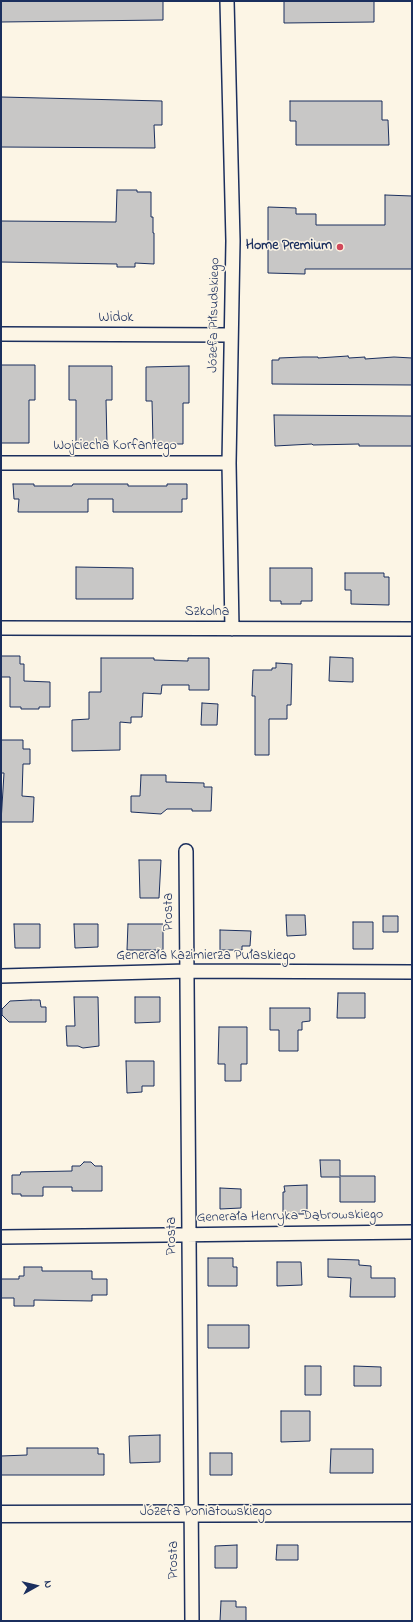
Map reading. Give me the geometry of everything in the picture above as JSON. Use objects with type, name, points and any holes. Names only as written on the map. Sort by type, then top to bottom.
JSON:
[{"type":"street","name":"Józefa Piłsudskiego","points":[[227,1],[233,241],[229,463],[232,629]]},
{"type":"street","name":"Widok","points":[[1,334],[231,335]]},
{"type":"street","name":"Wojciecha Korfantego","points":[[1,463],[229,463]]},
{"type":"street","name":"Szkolna","points":[[1,628],[412,629]]},
{"type":"street","name":"Prosta","points":[[186,851],[192,1621]]},
{"type":"street","name":"Generała Kazimierza Pułaskiego","points":[[1,976],[187,971],[412,972]]},
{"type":"street","name":"Generała Henryka Dąbrowskiego","points":[[1,1236],[412,1232]]},
{"type":"street","name":"Józefa Poniatowskiego","points":[[1,1514],[412,1513]]},
{"type":"building","points":[[1,1],[163,1],[163,20],[1,22]]},
{"type":"building","points":[[284,1],[374,1],[374,22],[284,23]]},
{"type":"building","points":[[1,97],[162,101],[162,125],[154,125],[155,148],[1,147]]},
{"type":"building","points":[[290,101],[382,101],[382,120],[388,120],[389,145],[296,145],[296,121],[290,121]]},
{"type":"building","points":[[117,190],[151,192],[151,217],[153,217],[154,233],[154,264],[135,263],[135,267],[117,267],[117,264],[1,262],[1,221],[116,222]]},
{"type":"building","name":"Home Premium","points":[[385,195],[412,196],[412,269],[305,269],[305,274],[268,273],[268,207],[296,208],[296,214],[316,214],[316,225],[385,225]]},
{"type":"building","points":[[348,356],[349,358],[365,357],[365,359],[394,357],[412,358],[412,385],[272,384],[272,360],[279,360],[279,358]]},
{"type":"building","points":[[1,365],[35,365],[35,400],[29,400],[29,443],[1,443]]},
{"type":"building","points":[[69,366],[112,366],[112,400],[106,400],[107,444],[76,444],[76,400],[69,400]]},
{"type":"building","points":[[189,366],[189,403],[183,403],[183,444],[153,444],[152,401],[146,401],[146,367]]},
{"type":"building","points":[[274,415],[412,416],[412,446],[312,444],[275,446]]},
{"type":"building","points":[[13,484],[34,484],[34,486],[128,484],[128,486],[167,486],[167,484],[187,484],[187,499],[182,499],[182,512],[113,512],[113,499],[88,499],[88,512],[18,512],[19,499],[14,499]]},
{"type":"building","points":[[76,567],[133,568],[133,599],[76,599]]},
{"type":"building","points":[[270,568],[312,568],[312,601],[301,601],[301,604],[281,604],[281,601],[270,601]]},
{"type":"building","points":[[345,573],[384,573],[384,577],[389,577],[389,605],[351,604],[351,590],[345,590]]},
{"type":"building","points":[[1,656],[20,656],[20,664],[24,664],[24,681],[50,682],[50,707],[39,707],[39,709],[21,709],[21,707],[10,707],[10,677],[1,677]]},
{"type":"building","points":[[330,657],[353,658],[353,682],[329,681]]},
{"type":"building","points":[[101,658],[154,658],[154,660],[188,661],[188,658],[209,658],[209,690],[189,690],[189,685],[162,685],[161,694],[143,693],[142,717],[131,717],[131,723],[120,722],[120,750],[72,751],[72,720],[89,719],[89,692],[101,692]]},
{"type":"building","points":[[276,663],[292,664],[291,705],[287,705],[287,719],[269,719],[269,755],[255,755],[255,696],[252,696],[253,670],[272,670],[272,668],[276,668]]},
{"type":"building","points":[[202,703],[218,704],[217,725],[201,725]]},
{"type":"building","points":[[1,740],[23,740],[23,749],[30,749],[30,764],[23,764],[22,796],[34,797],[33,822],[1,822],[4,773],[1,773]]},
{"type":"building","points":[[141,775],[166,775],[166,782],[204,783],[204,787],[212,787],[211,811],[167,809],[161,814],[131,812],[131,796],[140,796]]},
{"type":"building","points":[[139,860],[161,860],[159,898],[140,898]]},
{"type":"building","points":[[286,915],[305,915],[306,935],[287,936]]},
{"type":"building","points":[[383,916],[398,916],[398,932],[383,932]]},
{"type":"building","points":[[353,922],[373,922],[373,949],[353,949]]},
{"type":"building","points":[[14,924],[40,924],[40,948],[15,948]]},
{"type":"building","points":[[74,924],[98,924],[98,947],[75,948]]},
{"type":"building","points":[[128,924],[163,924],[163,950],[127,950]]},
{"type":"building","points":[[220,930],[251,931],[250,946],[242,946],[242,950],[220,950]]},
{"type":"building","points":[[338,993],[365,993],[365,1018],[337,1018]]},
{"type":"building","points":[[74,997],[98,997],[99,1046],[83,1048],[78,1046],[67,1046],[66,1026],[75,1026]]},
{"type":"building","points":[[135,997],[160,997],[160,1022],[135,1023]]},
{"type":"building","points":[[40,1000],[41,1007],[46,1007],[46,1022],[9,1022],[2,1015],[2,1009],[10,1001]]},
{"type":"building","points":[[270,1008],[310,1008],[310,1021],[302,1022],[302,1030],[298,1030],[298,1051],[279,1051],[279,1030],[270,1030]]},
{"type":"building","points":[[219,1027],[247,1027],[247,1064],[241,1064],[241,1081],[225,1081],[225,1064],[218,1064]]},
{"type":"building","points":[[126,1061],[154,1061],[154,1086],[142,1086],[142,1092],[127,1093]]},
{"type":"building","points":[[320,1160],[340,1160],[340,1176],[375,1176],[375,1202],[340,1202],[340,1177],[321,1177]]},
{"type":"building","points":[[84,1162],[91,1162],[95,1166],[102,1166],[102,1191],[72,1191],[72,1187],[43,1187],[43,1196],[21,1196],[21,1194],[12,1194],[12,1175],[20,1175],[21,1172],[72,1171],[72,1166],[80,1166]]},
{"type":"building","points":[[307,1185],[307,1214],[283,1214],[283,1192],[285,1192],[284,1186]]},
{"type":"building","points":[[220,1188],[241,1189],[241,1208],[220,1209]]},
{"type":"building","points":[[208,1258],[233,1258],[233,1267],[237,1267],[237,1286],[208,1286]]},
{"type":"building","points":[[328,1259],[359,1260],[359,1265],[371,1266],[371,1278],[395,1278],[395,1297],[350,1297],[351,1278],[328,1277]]},
{"type":"building","points":[[277,1262],[301,1262],[302,1285],[277,1286]]},
{"type":"building","points":[[24,1267],[42,1267],[42,1271],[92,1271],[92,1279],[107,1279],[107,1295],[92,1295],[92,1301],[34,1300],[34,1306],[14,1306],[14,1298],[1,1298],[1,1279],[19,1279],[19,1276],[24,1276]]},
{"type":"building","points":[[208,1325],[249,1325],[249,1348],[208,1348]]},
{"type":"building","points":[[305,1366],[321,1366],[321,1395],[305,1395]]},
{"type":"building","points":[[354,1366],[381,1367],[381,1386],[354,1386]]},
{"type":"building","points":[[281,1411],[310,1411],[310,1441],[281,1442]]},
{"type":"building","points":[[160,1435],[160,1462],[130,1463],[129,1436]]},
{"type":"building","points":[[27,1448],[98,1448],[98,1454],[104,1454],[104,1475],[1,1475],[1,1456],[27,1455]]},
{"type":"building","points":[[331,1449],[373,1449],[373,1473],[330,1473]]},
{"type":"building","points":[[210,1453],[232,1453],[232,1475],[210,1475]]},
{"type":"building","points":[[237,1545],[237,1568],[215,1568],[215,1546]]},
{"type":"building","points":[[277,1545],[298,1545],[298,1560],[276,1560]]},
{"type":"building","points":[[221,1601],[236,1601],[236,1607],[246,1607],[246,1621],[220,1621]]},
{"type":"place","name":"Home Premium","points":[[340,247]]}]
